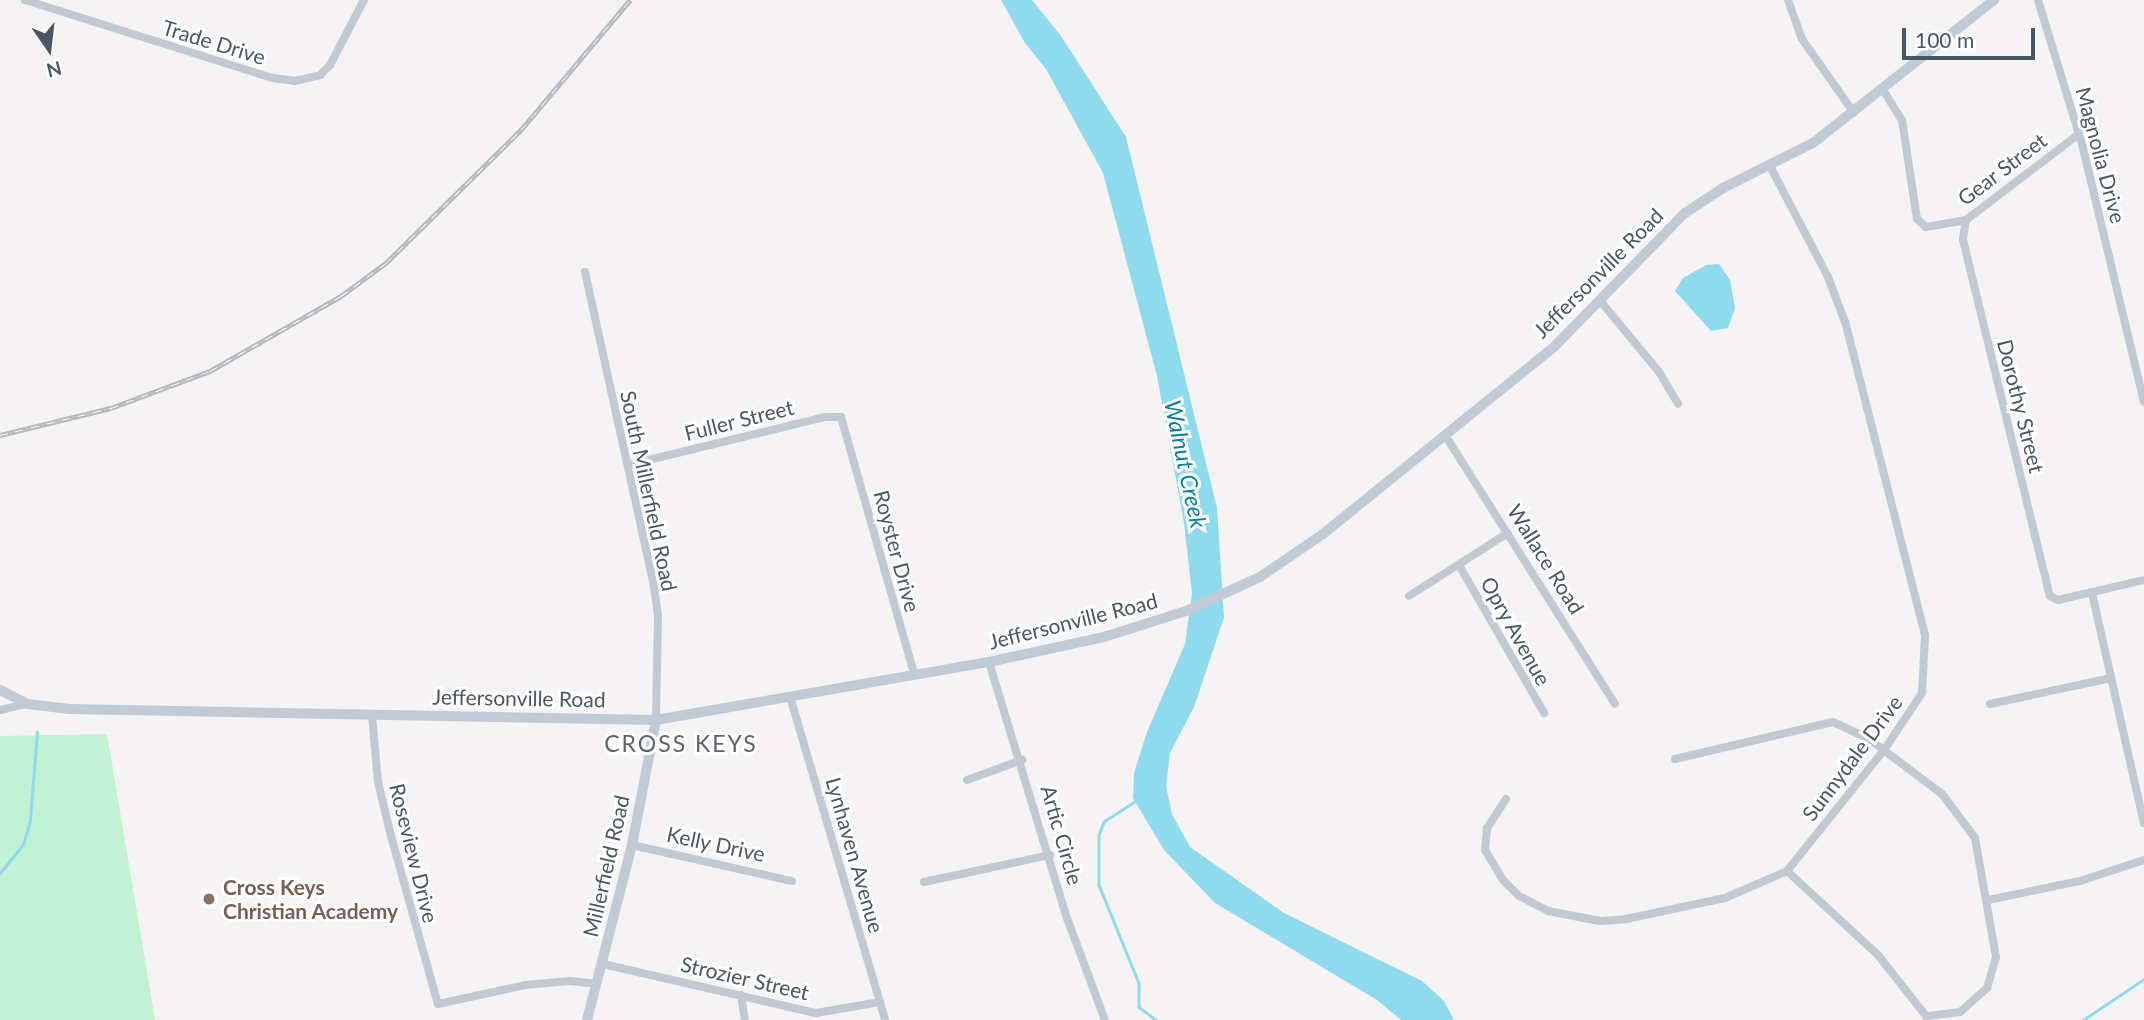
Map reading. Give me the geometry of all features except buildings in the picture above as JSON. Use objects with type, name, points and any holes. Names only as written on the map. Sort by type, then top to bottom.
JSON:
[{"type":"street","name":"Trade Drive","points":[[25,0],[272,78],[295,81],[320,75],[330,65],[365,0]]},
{"type":"street","points":[[1788,0],[1802,39],[1854,113]]},
{"type":"street","name":"Jeffersonville Road","points":[[0,690],[27,704],[372,715],[656,720],[791,700],[989,662],[1137,628],[1254,580],[1306,547],[1602,303],[1685,213],[1723,187],[1770,166],[1854,113],[1994,0]]},
{"type":"street","name":"Magnolia Drive","points":[[2038,0],[2079,134],[2144,402]]},
{"type":"street","name":"Gear Street","points":[[1883,90],[1902,120],[1917,219],[1926,227],[1966,220],[2079,134]]},
{"type":"street","name":"Sunnydale Drive","points":[[1506,799],[1487,828],[1488,857],[1519,896],[1548,911],[1600,921],[1626,919],[1736,895],[1787,872],[1884,750],[1922,692],[1925,635],[1838,300],[1770,166]]},
{"type":"street","name":"Dorothy Street","points":[[1966,220],[1962,240],[2053,600],[2092,593]]},
{"type":"street","name":"South Millerfield Road","points":[[585,272],[658,616],[656,720]]},
{"type":"street","points":[[1602,303],[1658,372],[1678,404]]},
{"type":"street","points":[[2133,355],[2144,350]]},
{"type":"street","name":"Fuller Street","points":[[628,465],[831,416],[841,417],[848,434]]},
{"type":"street","name":"Royster Drive","points":[[848,434],[915,676]]},
{"type":"street","name":"Wallace Road","points":[[1445,435],[1615,704]]},
{"type":"street","points":[[1409,596],[1508,533]]},
{"type":"street","name":"Opry Avenue","points":[[1459,565],[1544,713]]},
{"type":"street","points":[[2144,580],[2092,593],[2144,823]]},
{"type":"street","name":"Artic Circle","points":[[989,662],[1105,1019]]},
{"type":"street","points":[[1990,704],[2111,678]]},
{"type":"street","name":"Lynhaven Avenue","points":[[791,700],[885,1020]]},
{"type":"street","points":[[0,710],[27,704]]},
{"type":"street","name":"Roseview Drive","points":[[372,715],[379,782],[434,998],[438,1004],[524,985],[570,981],[597,984]]},
{"type":"street","name":"Millerfield Road","points":[[587,1020],[632,845],[656,720]]},
{"type":"street","points":[[1675,759],[1833,722],[1856,730],[1942,793],[1967,821],[1989,900],[1995,973],[1970,1005],[1933,1018],[1926,1016],[1878,955],[1787,872]]},
{"type":"street","points":[[967,780],[1022,760]]},
{"type":"street","name":"Kelly Drive","points":[[632,845],[792,881]]},
{"type":"street","points":[[924,882],[1050,855]]},
{"type":"street","points":[[1989,900],[2080,881],[2144,860]]},
{"type":"street","name":"Strozier Street","points":[[603,964],[828,1014],[880,1002]]},
{"type":"street","points":[[741,995],[745,1020]]},
{"type":"green space","points":[[107,734],[155,1020],[0,1020],[0,736]]},
{"type":"water","name":"Walnut Creek","points":[[1001,0],[1032,0],[1061,36],[1126,137],[1217,508],[1224,617],[1194,707],[1170,753],[1166,786],[1172,814],[1190,847],[1284,913],[1422,981],[1444,1001],[1454,1020],[1401,1020],[1377,1000],[1215,903],[1164,850],[1133,798],[1134,773],[1147,732],[1185,644],[1192,594],[1184,523],[1157,376],[1103,173],[1046,69],[1025,43]]},
{"type":"water","points":[[1719,264],[1730,280],[1735,308],[1728,328],[1711,331],[1675,291],[1683,278],[1706,265]]},
{"type":"waterway","points":[[0,873],[23,845],[30,820],[37,732]]},
{"type":"waterway","points":[[1138,800],[1104,822],[1099,835],[1099,885],[1139,983],[1139,1007],[1156,1020]]},
{"type":"waterway","points":[[2083,1020],[2144,979]]},
{"type":"railway","points":[[0,435],[111,408],[210,371],[341,296],[386,263],[521,130],[630,0]]},
{"type":"place","name":"Cross Keys Christian Academy","points":[[209,899]]},
{"type":"district","name":"CROSS KEYS","points":[[681,743]]}]
